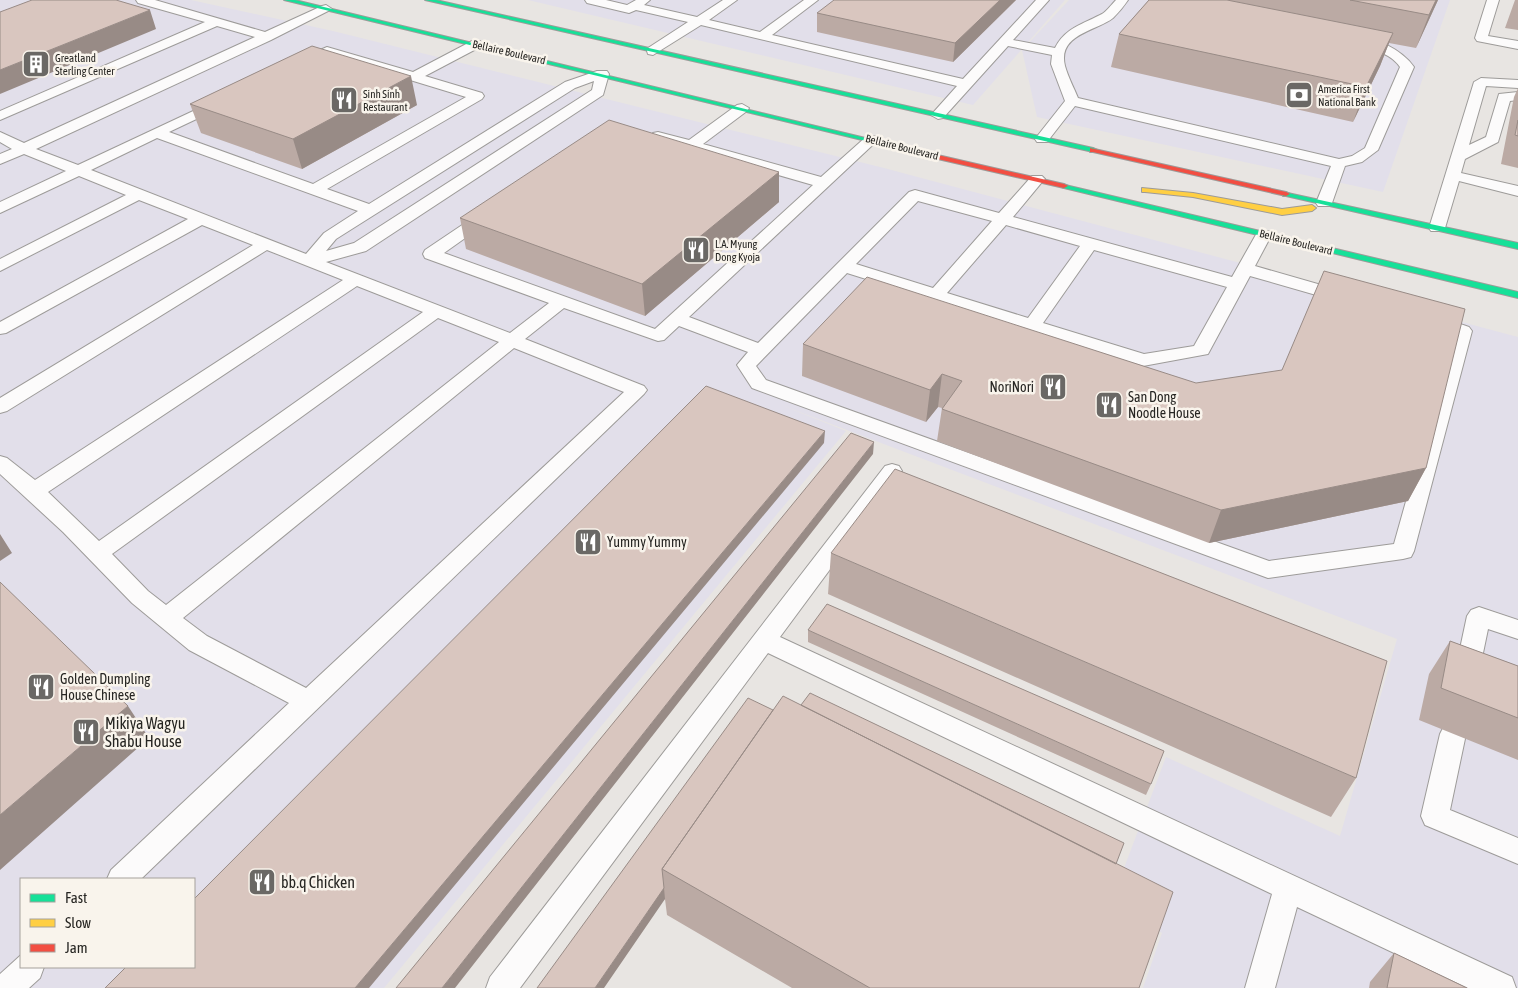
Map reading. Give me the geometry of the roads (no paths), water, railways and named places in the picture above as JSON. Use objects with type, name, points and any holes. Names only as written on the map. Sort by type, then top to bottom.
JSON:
[{"type":"main road","name":"Bellaire Boulevard","points":[[287,0],[1518,295]]},
{"type":"main road","points":[[428,0],[1518,246]]},
{"type":"main road","points":[[476,44],[514,43]]},
{"type":"main road","points":[[611,54],[653,51]]},
{"type":"main road","points":[[602,74],[619,68]]},
{"type":"main road","points":[[770,88],[825,90]]},
{"type":"main road","points":[[1096,193],[1129,189],[1193,195],[1282,212],[1316,207],[1324,202]]},
{"type":"lane","points":[[142,0],[267,37]]},
{"type":"lane","points":[[591,0],[629,9],[639,3],[699,21],[967,84]]},
{"type":"lane","points":[[653,51],[731,0]]},
{"type":"lane","points":[[762,36],[812,0]]},
{"type":"lane","points":[[938,115],[1043,0]]},
{"type":"lane","points":[[1072,101],[1058,64],[1059,53],[1065,40],[1082,27],[1108,16],[1122,0]]},
{"type":"lane","points":[[1494,0],[1481,38],[1518,45]]},
{"type":"lane","points":[[0,160],[326,9]]},
{"type":"lane","points":[[0,116],[216,22]]},
{"type":"lane","points":[[1072,101],[1339,163],[1357,159],[1371,150],[1407,67],[1404,60],[1394,53],[1345,39]]},
{"type":"lane","points":[[1005,42],[1059,53]]},
{"type":"lane","points":[[414,77],[476,44]]},
{"type":"lane","points":[[292,68],[327,51],[477,96],[314,190]]},
{"type":"lane","points":[[309,261],[330,236],[370,210],[570,85],[602,74]]},
{"type":"lane","points":[[309,261],[360,247],[598,92],[602,74]]},
{"type":"lane","points":[[1437,228],[1481,82],[1518,84]]},
{"type":"lane","points":[[0,208],[238,94]]},
{"type":"lane","points":[[1458,157],[1493,139],[1504,97],[1518,96]]},
{"type":"lane","points":[[1042,139],[1072,101]]},
{"type":"lane","points":[[692,146],[742,108]]},
{"type":"lane","points":[[646,132],[824,183]]},
{"type":"lane","points":[[157,133],[370,210]]},
{"type":"lane","points":[[0,136],[24,149],[79,171],[637,390],[122,878]]},
{"type":"lane","points":[[496,209],[431,254],[658,336],[872,139]]},
{"type":"lane","points":[[1324,202],[1339,163]]},
{"type":"lane","points":[[1452,175],[1518,190]]},
{"type":"lane","points":[[936,295],[1037,179]]},
{"type":"lane","points":[[0,266],[138,194]]},
{"type":"lane","points":[[1359,302],[1090,243],[915,195],[746,365],[759,384],[1268,570],[1403,551],[1463,331],[1416,318]]},
{"type":"lane","points":[[0,329],[201,219]]},
{"type":"lane","points":[[844,266],[1143,360],[1201,350],[1264,234]]},
{"type":"lane","points":[[1032,325],[1090,243]]},
{"type":"lane","points":[[0,407],[266,244]]},
{"type":"lane","points":[[34,490],[355,280]]},
{"type":"lane","points":[[167,617],[562,302]]},
{"type":"lane","points":[[98,553],[436,311]]},
{"type":"lane","points":[[676,319],[760,350]]},
{"type":"lane","points":[[0,463],[34,490],[140,597],[198,643],[308,701]]},
{"type":"lane","points":[[501,988],[892,471]]},
{"type":"lane","points":[[1464,687],[1479,616],[1518,630]]},
{"type":"lane","points":[[763,640],[1501,988]]},
{"type":"lane","points":[[1453,734],[1435,816],[1518,851]]},
{"type":"lane","points":[[1260,988],[1288,888]]},
{"type":"lane","points":[[7,988],[28,968]]},
{"type":"place","name":"Greatland Sterling Center","points":[[36,64]]},
{"type":"place","name":"America First National Bank","points":[[1299,95]]},
{"type":"place","name":"Sinh Sinh Restaurant","points":[[344,100]]},
{"type":"place","name":"L.A. Myung Dong Kyoja","points":[[696,250]]},
{"type":"place","name":"NoriNori","points":[[1053,387]]},
{"type":"place","name":"San Dong Noodle House","points":[[1109,405]]},
{"type":"place","name":"Yummy Yummy","points":[[588,542]]},
{"type":"place","name":"Golden Dumpling House Chinese","points":[[41,687]]},
{"type":"place","name":"Mikiya Wagyu Shabu House","points":[[86,732]]},
{"type":"place","name":"bb.q Chicken","points":[[262,882]]}]
